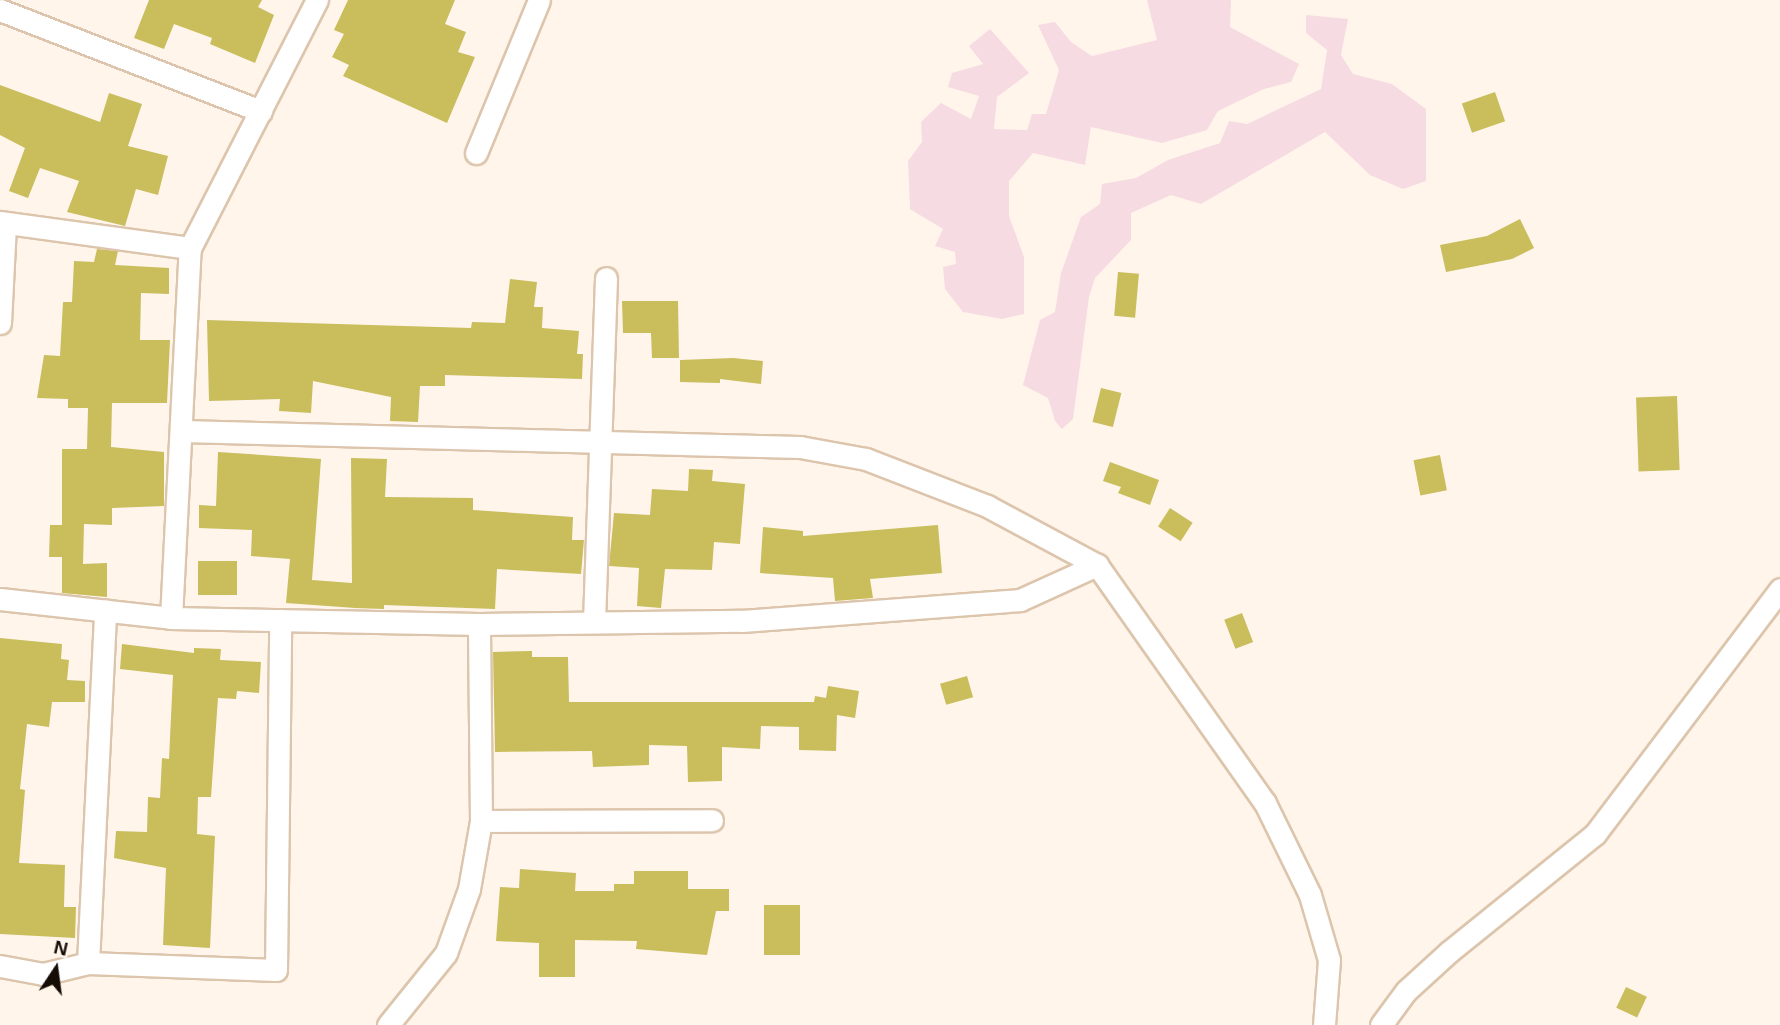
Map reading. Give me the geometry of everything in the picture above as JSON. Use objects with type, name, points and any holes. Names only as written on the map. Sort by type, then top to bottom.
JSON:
[{"type":"street","points":[[171,618],[190,248],[317,0]]},
{"type":"street","points":[[476,153],[539,0]]},
{"type":"street","points":[[0,9],[261,111]]},
{"type":"street","points":[[0,323],[2,224],[190,248]]},
{"type":"street","points":[[594,622],[606,278]]},
{"type":"street","points":[[182,431],[800,447],[866,459],[987,506],[1097,565],[1265,803],[1310,895],[1329,960],[1324,1025]]},
{"type":"street","points":[[0,599],[171,618],[479,624],[742,621],[1020,600],[1097,565]]},
{"type":"street","points":[[1381,1025],[1406,991],[1450,951],[1595,834],[1780,589]]},
{"type":"street","points":[[88,963],[106,610]]},
{"type":"street","points":[[0,966],[43,974],[88,963],[276,970],[280,620]]},
{"type":"street","points":[[388,1025],[446,953],[469,889],[481,821],[479,624]]},
{"type":"street","points":[[481,821],[712,820]]},
{"type":"shaded area","points":[[1147,0],[1231,0],[1230,27],[1299,64],[1291,82],[1264,89],[1218,111],[1207,130],[1162,143],[1091,127],[1085,165],[1033,153],[1009,181],[1009,216],[1024,257],[1024,314],[1002,319],[963,312],[945,289],[943,267],[956,264],[955,252],[935,246],[943,229],[910,209],[908,161],[922,142],[921,122],[941,103],[971,119],[979,96],[948,87],[952,73],[983,64],[969,46],[990,29],[1029,73],[997,97],[994,129],[1027,130],[1032,114],[1046,114],[1059,70],[1038,25],[1055,22],[1071,42],[1092,56],[1157,40]]},
{"type":"shaded area","points":[[1306,15],[1348,19],[1341,55],[1353,74],[1392,84],[1426,109],[1426,181],[1403,189],[1370,175],[1325,132],[1201,204],[1171,195],[1131,213],[1131,240],[1095,278],[1089,297],[1073,419],[1062,429],[1055,421],[1048,398],[1023,385],[1040,320],[1055,312],[1061,273],[1081,217],[1100,204],[1102,184],[1136,178],[1168,160],[1220,143],[1229,121],[1247,124],[1321,89],[1327,50],[1306,33]]},
{"type":"building","points":[[149,0],[262,0],[258,7],[274,15],[255,63],[210,44],[212,38],[174,24],[164,49],[134,38]]},
{"type":"building","points":[[348,0],[455,0],[445,24],[466,32],[458,52],[475,57],[447,123],[343,76],[349,65],[332,57],[344,34],[334,30]]},
{"type":"building","points":[[0,85],[100,122],[109,93],[142,104],[128,146],[168,156],[158,195],[136,189],[125,226],[67,212],[79,181],[40,168],[28,198],[9,191],[25,148],[0,135]]},
{"type":"building","points":[[1495,92],[1505,121],[1472,133],[1462,103]]},
{"type":"building","points":[[1520,219],[1534,248],[1512,259],[1446,272],[1440,245],[1487,236]]},
{"type":"building","points":[[97,249],[118,251],[115,265],[169,268],[169,294],[141,293],[140,340],[170,340],[167,403],[112,403],[111,447],[164,452],[164,506],[112,508],[112,525],[84,524],[83,564],[107,563],[107,597],[62,593],[62,557],[49,557],[50,525],[62,525],[62,449],[87,449],[88,408],[68,408],[68,399],[37,398],[44,355],[60,356],[63,302],[72,302],[74,261],[94,262]]},
{"type":"building","points":[[1118,272],[1139,274],[1135,318],[1114,316]]},
{"type":"building","points":[[510,279],[537,282],[534,307],[543,307],[542,328],[579,331],[577,354],[583,354],[582,379],[445,375],[445,386],[420,386],[418,422],[390,421],[391,397],[313,381],[311,413],[279,411],[280,399],[209,401],[207,320],[471,328],[472,322],[505,323]]},
{"type":"building","points":[[622,301],[678,301],[679,358],[652,358],[651,333],[623,333]]},
{"type":"building","points":[[733,358],[763,361],[761,384],[720,379],[720,383],[680,382],[680,360]]},
{"type":"building","points":[[1101,388],[1121,393],[1113,427],[1093,422]]},
{"type":"building","points":[[1677,396],[1680,470],[1639,471],[1636,397]]},
{"type":"building","points":[[218,452],[321,459],[312,580],[352,583],[351,458],[387,459],[385,497],[473,498],[473,510],[573,517],[572,540],[584,540],[581,574],[497,569],[495,609],[384,605],[384,609],[286,603],[290,559],[251,556],[252,530],[199,528],[199,505],[216,506]]},
{"type":"building","points":[[1440,455],[1447,490],[1420,495],[1413,460]]},
{"type":"building","points":[[1110,462],[1159,480],[1150,505],[1118,493],[1121,487],[1103,481]]},
{"type":"building","points":[[689,469],[713,470],[712,481],[745,484],[740,544],[714,542],[712,570],[665,569],[661,608],[637,606],[639,568],[609,566],[614,513],[650,515],[652,489],[688,491]]},
{"type":"building","points":[[1170,508],[1193,523],[1181,541],[1158,526]]},
{"type":"building","points":[[938,525],[942,573],[870,579],[873,598],[835,601],[833,578],[760,573],[763,527],[803,531],[803,536]]},
{"type":"building","points":[[198,561],[237,561],[237,595],[198,595]]},
{"type":"building","points":[[1242,613],[1253,642],[1235,649],[1224,620]]},
{"type":"building","points":[[0,638],[62,644],[61,659],[69,660],[67,680],[85,681],[85,702],[52,702],[49,727],[27,724],[20,789],[25,790],[19,863],[65,865],[64,907],[76,907],[75,938],[0,934]]},
{"type":"building","points":[[122,644],[194,653],[194,648],[221,649],[220,660],[261,662],[259,693],[237,691],[236,699],[218,698],[211,797],[198,797],[197,834],[215,836],[210,948],[163,945],[166,868],[114,858],[116,831],[147,832],[148,797],[160,798],[162,758],[169,759],[173,675],[120,669]]},
{"type":"building","points":[[532,651],[532,657],[568,657],[569,702],[814,702],[815,696],[826,698],[828,686],[859,691],[855,718],[837,715],[836,751],[799,750],[799,727],[761,726],[760,749],[722,747],[722,781],[688,782],[687,746],[649,745],[649,765],[593,767],[592,751],[495,752],[493,652]]},
{"type":"building","points":[[967,676],[973,697],[946,705],[940,684]]},
{"type":"building","points":[[520,869],[576,873],[575,891],[614,891],[614,884],[634,884],[634,871],[688,871],[688,889],[729,889],[729,911],[716,911],[707,955],[636,949],[637,941],[575,940],[575,977],[539,977],[539,943],[496,941],[500,887],[519,888]]},
{"type":"building","points":[[764,905],[800,905],[800,955],[764,955]]},
{"type":"building","points":[[1626,987],[1647,997],[1637,1018],[1616,1008]]}]
